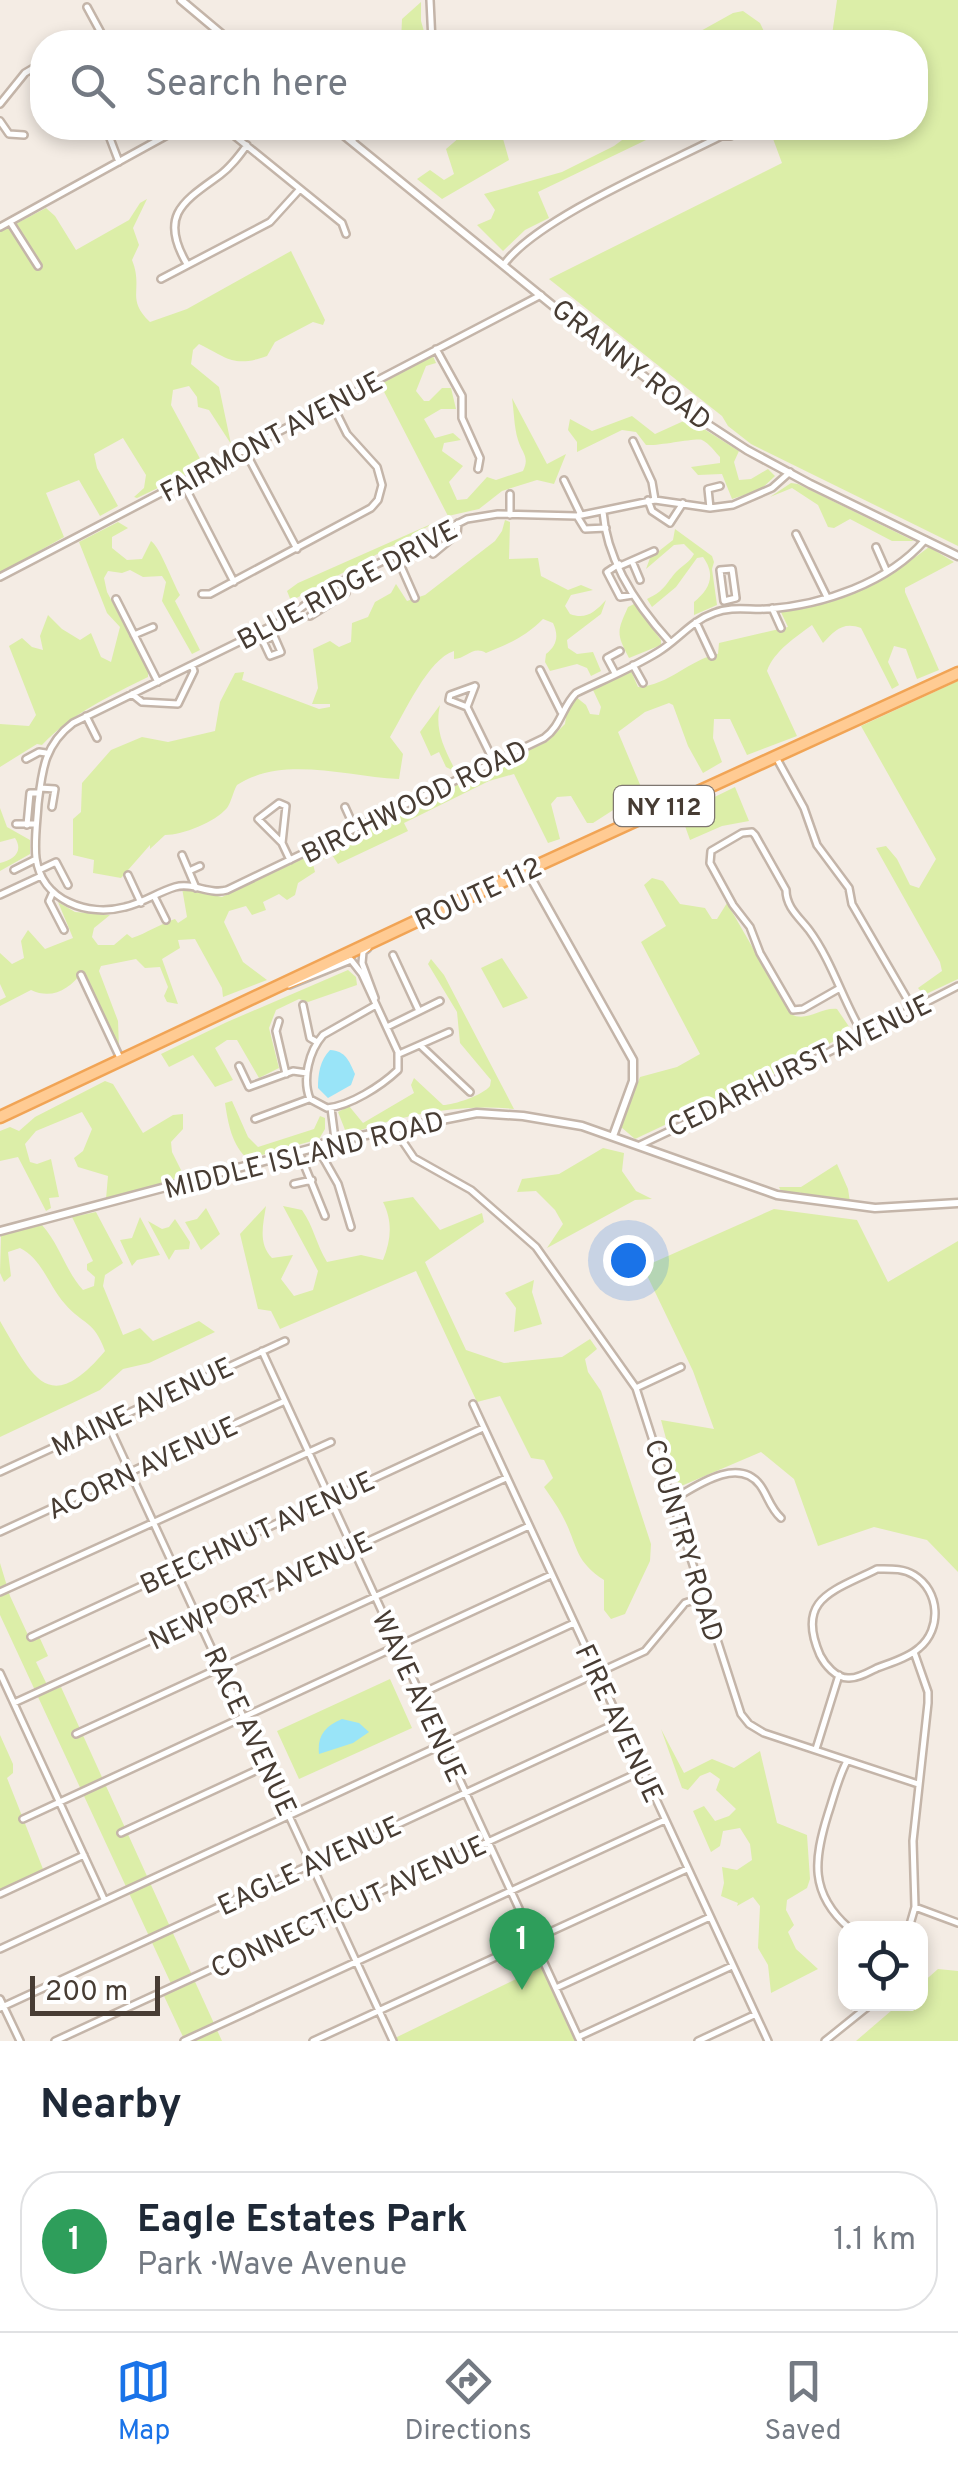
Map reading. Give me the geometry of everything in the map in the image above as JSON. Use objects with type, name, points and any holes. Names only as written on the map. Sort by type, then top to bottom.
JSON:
[{"type":"main road","name":"ROUTE 112","points":[[0,1116],[958,673]]},
{"type":"street","points":[[181,0],[217,30]]},
{"type":"street","points":[[430,0],[431,30]]},
{"type":"street","points":[[88,8],[100,30]]},
{"type":"street","points":[[0,104],[30,70]]},
{"type":"street","points":[[0,121],[9,134],[24,135]]},
{"type":"street","points":[[111,140],[120,162]]},
{"type":"street","points":[[0,228],[159,140]]},
{"type":"street","points":[[241,140],[342,223],[346,234]]},
{"type":"street","points":[[505,263],[526,240],[573,212],[713,140]]},
{"type":"street","name":"GRANNY ROAD","points":[[352,141],[674,401],[747,450],[958,556]]},
{"type":"street","points":[[188,264],[176,234],[182,205],[189,195],[222,174],[247,145]]},
{"type":"street","points":[[161,279],[270,222],[300,189]]},
{"type":"street","points":[[10,222],[38,266]]},
{"type":"street","name":"FAIRMONT AVENUE","points":[[0,577],[542,294]]},
{"type":"street","points":[[436,350],[462,396],[462,418],[480,458],[478,469]]},
{"type":"street","points":[[202,594],[210,594],[297,549],[371,508],[381,496],[377,467],[348,434],[332,404]]},
{"type":"street","points":[[633,441],[652,482],[652,511],[670,523],[683,503]]},
{"type":"street","points":[[244,450],[297,549]]},
{"type":"street","name":"BLUE RIDGE DRIVE","points":[[47,754],[62,732],[86,716],[270,628],[323,592],[458,523],[479,516],[510,514],[579,516],[651,500],[710,508],[754,498],[790,472]]},
{"type":"street","points":[[564,480],[585,529],[606,528]]},
{"type":"street","points":[[182,483],[234,582]]},
{"type":"street","points":[[710,508],[708,489],[720,486]]},
{"type":"street","points":[[510,494],[510,514]]},
{"type":"street","points":[[603,512],[633,595],[670,642]]},
{"type":"street","points":[[422,541],[433,554],[457,534],[458,523]]},
{"type":"street","points":[[796,534],[827,597]]},
{"type":"street","name":"BIRCHWOOD ROAD","points":[[53,892],[68,904],[114,910],[179,886],[213,892],[228,890],[551,733],[576,693],[662,650],[696,622],[724,610],[772,608],[827,597],[902,564],[925,540]]},
{"type":"street","points":[[876,547],[888,572]]},
{"type":"street","points":[[633,595],[620,597],[606,572],[654,551]]},
{"type":"street","points":[[395,554],[415,598]]},
{"type":"street","points":[[632,561],[640,580]]},
{"type":"street","points":[[724,601],[736,598],[732,569],[720,570],[724,610]]},
{"type":"street","points":[[323,592],[330,606]]},
{"type":"street","points":[[310,616],[346,593]]},
{"type":"street","points":[[116,599],[158,682]]},
{"type":"street","points":[[772,608],[781,628]]},
{"type":"street","points":[[696,622],[712,656]]},
{"type":"street","points":[[134,636],[153,626]]},
{"type":"street","points":[[270,628],[274,636]]},
{"type":"street","points":[[615,674],[607,658],[620,651]]},
{"type":"street","points":[[132,694],[142,702],[178,704],[194,670],[192,665]]},
{"type":"street","points":[[634,665],[642,683]]},
{"type":"street","points":[[540,670],[563,713]]},
{"type":"street","points":[[467,707],[475,686],[450,695],[449,700],[467,707],[494,762]]},
{"type":"street","points":[[86,716],[98,738]]},
{"type":"street","points":[[26,759],[40,752],[47,754],[36,824],[36,859],[53,892],[49,901],[64,930]]},
{"type":"street","points":[[775,756],[804,808],[818,845],[840,872],[852,904],[913,1009]]},
{"type":"street","points":[[28,824],[30,793],[55,790],[52,807]]},
{"type":"street","points":[[282,843],[286,806],[279,804],[258,819],[282,843],[290,860]]},
{"type":"street","points":[[345,807],[355,829]]},
{"type":"street","points":[[16,824],[36,824]]},
{"type":"street","points":[[840,988],[803,1009],[793,1010],[760,953],[750,926],[733,906],[708,859],[711,851],[742,833],[752,832],[786,890],[786,899],[808,927],[840,988],[863,1034]]},
{"type":"street","points":[[182,854],[196,888]]},
{"type":"street","points":[[14,870],[36,859]]},
{"type":"street","points":[[0,895],[56,862],[68,885]]},
{"type":"street","points":[[190,872],[200,866]]},
{"type":"street","points":[[527,872],[633,1060],[633,1081],[614,1136]]},
{"type":"street","points":[[128,875],[140,903]]},
{"type":"street","points":[[154,896],[166,920]]},
{"type":"street","points":[[376,1006],[362,963],[364,952],[409,924]]},
{"type":"street","points":[[392,956],[420,1011]]},
{"type":"street","points":[[281,985],[294,985],[352,960],[358,965],[387,1027],[398,1054],[398,1070],[332,1108]]},
{"type":"street","points":[[81,975],[121,1060]]},
{"type":"street","name":"CEDARHURST AVENUE","points":[[640,1145],[958,986]]},
{"type":"street","points":[[387,1027],[440,1001]]},
{"type":"street","points":[[303,1006],[310,1038],[316,1042]]},
{"type":"street","points":[[310,1099],[307,1073],[316,1042],[376,1006]]},
{"type":"street","points":[[279,1020],[276,1031],[286,1074]]},
{"type":"street","points":[[398,1054],[449,1032]]},
{"type":"street","points":[[420,1045],[470,1092]]},
{"type":"street","points":[[239,1066],[249,1087],[293,1071],[307,1073]]},
{"type":"street","points":[[255,1118],[310,1099],[332,1108]]},
{"type":"street","points":[[332,1108],[339,1134],[351,1138]]},
{"type":"street","points":[[332,1108],[335,1138],[316,1147],[338,1184],[351,1227]]},
{"type":"street","name":"MIDDLE ISLAND ROAD","points":[[0,1230],[351,1138],[477,1113],[523,1116],[614,1136],[777,1195],[875,1208],[958,1204]]},
{"type":"street","name":"COUNTRY ROAD","points":[[394,1128],[414,1158],[472,1190],[536,1248],[636,1388],[741,1714],[764,1733],[918,1784]]},
{"type":"street","points":[[299,1152],[325,1216]]},
{"type":"street","points":[[294,1184],[312,1180]]},
{"type":"street","name":"MAINE AVENUE","points":[[0,1472],[285,1342]]},
{"type":"street","name":"WAVE AVENUE","points":[[262,1351],[579,2039]]},
{"type":"street","points":[[636,1388],[681,1367]]},
{"type":"street","name":"ACORN AVENUE","points":[[0,1532],[284,1401]]},
{"type":"street","name":"FIRE AVENUE","points":[[473,1404],[768,2041]]},
{"type":"street","name":"RACE AVENUE","points":[[108,1422],[393,2041]]},
{"type":"street","name":"BEECHNUT AVENUE","points":[[30,1637],[483,1428]]},
{"type":"street","points":[[0,1592],[330,1442]]},
{"type":"street","points":[[674,1499],[715,1477],[735,1472],[754,1478],[781,1518]]},
{"type":"street","name":"NEWPORT AVENUE","points":[[14,1703],[506,1478]]},
{"type":"street","points":[[76,1734],[528,1526]]},
{"type":"street","points":[[877,1569],[913,1574],[925,1584],[934,1599],[932,1632],[914,1652],[850,1679],[838,1676],[824,1664],[813,1638],[810,1620],[814,1607],[824,1597],[877,1569]]},
{"type":"street","points":[[23,1820],[552,1575]]},
{"type":"street","points":[[0,1949],[645,1651],[685,1604],[704,1596]]},
{"type":"street","points":[[420,1694],[574,1623]]},
{"type":"street","points":[[911,1921],[915,1907],[912,1841],[928,1692],[914,1652]]},
{"type":"street","points":[[0,1673],[104,1898]]},
{"type":"street","points":[[816,1750],[838,1676]]},
{"type":"street","name":"EAGLE AVENUE","points":[[2,2007],[619,1722]]},
{"type":"street","points":[[843,1921],[826,1900],[816,1870],[818,1844],[846,1761]]},
{"type":"street","points":[[121,1833],[266,1766]]},
{"type":"street","name":"CONNECTICUT AVENUE","points":[[56,2041],[642,1771]]},
{"type":"street","points":[[184,2041],[665,1820]]},
{"type":"street","points":[[0,1894],[84,1855]]},
{"type":"street","points":[[314,2041],[687,1869]]},
{"type":"street","points":[[915,1907],[958,1924]]},
{"type":"street","points":[[556,1988],[710,1917]]},
{"type":"street","points":[[579,2039],[732,1966]]},
{"type":"street","points":[[0,1999],[20,2041]]},
{"type":"street","points":[[825,2041],[862,2011]]},
{"type":"street","points":[[698,2041],[755,2015]]},
{"type":"green space","points":[[837,0],[958,0],[958,546],[751,444],[728,426],[722,416],[549,279],[782,163],[773,140],[928,140],[928,30],[833,30]]},
{"type":"green space","points":[[421,2],[424,30],[402,30],[402,19]]},
{"type":"green space","points":[[743,11],[763,30],[703,30]]},
{"type":"green space","points":[[456,140],[503,140],[509,160],[442,199],[417,179],[430,170],[444,180],[454,174],[446,149]]},
{"type":"green space","points":[[622,140],[646,140],[538,192],[549,218],[525,230],[503,251],[477,225],[491,219],[495,210],[484,194],[562,172]]},
{"type":"green space","points":[[147,199],[133,228],[139,245],[132,260],[136,300],[150,322],[187,309],[291,251],[325,320],[323,325],[313,322],[275,342],[267,356],[256,360],[231,360],[199,344],[193,350],[191,364],[219,387],[231,444],[209,410],[198,407],[197,397],[189,386],[173,390],[171,405],[204,466],[134,497],[144,488],[146,475],[123,438],[94,454],[97,468],[118,506],[100,516],[79,480],[46,493],[64,537],[0,573],[0,232],[46,208],[76,250],[129,220]]},
{"type":"green space","points":[[432,354],[436,363],[426,366],[416,391],[424,401],[429,401],[442,388],[451,388],[456,409],[441,409],[424,419],[435,438],[453,433],[461,440],[444,443],[442,451],[463,466],[449,482],[457,500],[467,499],[487,477],[496,480],[523,471],[526,458],[517,435],[512,398],[547,464],[566,454],[554,484],[537,480],[502,491],[479,509],[448,516],[380,384]]},
{"type":"green space","points":[[632,416],[655,434],[688,419],[739,451],[734,462],[739,480],[751,479],[768,469],[775,476],[760,490],[732,499],[722,474],[698,475],[691,467],[720,463],[720,457],[702,440],[646,445],[636,432],[622,430],[577,452],[577,442],[568,430],[570,419],[592,431]]},
{"type":"green space","points":[[791,483],[914,541],[892,541],[850,519],[828,527],[818,505],[792,488],[770,497]]},
{"type":"green space","points":[[505,520],[510,522],[509,559],[538,558],[541,576],[568,590],[581,585],[593,590],[571,595],[565,606],[570,614],[590,614],[606,600],[601,614],[567,640],[568,648],[577,654],[593,652],[601,671],[591,676],[587,668],[577,664],[550,671],[546,654],[555,644],[556,632],[553,623],[543,619],[524,635],[494,650],[473,651],[454,659],[454,651],[435,665],[390,737],[403,754],[399,779],[316,770],[274,771],[237,785],[227,808],[215,818],[165,835],[150,849],[150,845],[121,878],[93,873],[94,860],[73,855],[73,819],[81,812],[82,783],[111,750],[142,737],[168,742],[215,731],[220,702],[235,673],[244,672],[242,680],[319,709],[330,707],[312,704],[318,688],[313,649],[330,641],[339,647],[351,642],[352,623],[368,617],[375,602],[391,593],[396,584],[407,601],[425,595],[495,541]]},
{"type":"green space","points":[[438,521],[291,601],[287,591],[298,583]]},
{"type":"green space","points":[[118,522],[128,528],[112,537],[112,548],[127,560],[142,559],[151,541],[155,544],[180,595],[175,601],[200,650],[192,654],[162,601],[166,582],[162,576],[143,577],[130,570],[108,571],[104,578],[107,592],[148,670],[148,677],[92,706],[42,745],[37,744],[0,767],[0,724],[29,726],[36,715],[9,646],[22,638],[43,650],[40,636],[48,615],[80,640],[91,633],[101,657],[111,662],[120,627],[107,613],[79,542]]},
{"type":"green space","points":[[675,529],[712,556],[714,562],[717,605],[694,615],[694,602],[709,581],[703,557],[697,558],[676,587],[652,607],[647,599],[662,590],[694,554],[684,544],[674,545],[646,569],[650,558],[673,540]]},
{"type":"green space","points":[[929,547],[954,562],[905,588],[905,592],[939,670],[917,679],[906,649],[894,646],[888,662],[899,685],[892,689],[861,628],[844,627],[823,643],[812,625],[780,651],[767,671],[797,736],[747,755],[730,719],[714,719],[713,738],[722,762],[703,773],[673,705],[645,712],[618,732],[641,787],[593,823],[587,823],[571,796],[557,797],[551,804],[560,839],[548,843],[514,774],[489,781],[404,823],[408,831],[338,864],[332,855],[313,864],[315,872],[298,883],[295,895],[287,900],[279,894],[263,902],[266,910],[252,915],[246,906],[229,911],[224,922],[243,962],[267,980],[223,997],[222,988],[195,939],[178,940],[180,948],[162,959],[178,1004],[167,1002],[164,996],[168,987],[160,967],[145,968],[136,959],[101,966],[99,971],[118,1021],[119,1048],[82,972],[60,991],[46,994],[31,990],[0,1006],[0,1000],[6,997],[0,984],[0,953],[12,964],[24,958],[21,941],[28,930],[45,949],[73,938],[58,902],[75,912],[110,915],[94,928],[92,937],[98,945],[114,945],[127,934],[132,938],[175,919],[178,923],[187,917],[182,888],[222,897],[548,741],[565,724],[567,710],[576,697],[590,714],[599,715],[601,707],[593,690],[631,671],[638,687],[660,682],[718,654],[719,643],[788,627],[779,608],[839,596],[895,570]]},
{"type":"green space","points":[[634,604],[661,645],[629,658],[620,632],[628,607]]},
{"type":"green space","points":[[958,681],[958,979],[924,995],[918,988],[942,971],[940,962],[876,848],[886,846],[910,885],[919,888],[936,859],[861,726]]},
{"type":"green space","points":[[440,705],[440,732],[456,772],[446,767],[439,752],[431,756],[420,732]]},
{"type":"green space","points":[[735,787],[749,821],[722,826],[690,840],[685,826],[694,819],[692,808]]},
{"type":"green space","points":[[0,808],[7,827],[30,840],[30,854],[0,871],[0,863],[13,857],[18,847],[15,838],[0,842]]},
{"type":"green space","points":[[652,878],[663,881],[680,904],[705,908],[712,919],[717,919],[727,903],[791,1014],[802,1017],[837,1009],[852,1031],[786,1068],[635,1139],[621,1127],[640,1077],[677,1067],[700,1054],[641,942],[666,926],[644,885]]},
{"type":"green space","points":[[502,958],[528,998],[503,1008],[481,968]]},
{"type":"green space","points":[[431,959],[444,975],[514,1109],[429,1113],[347,1135],[338,1112],[349,1106],[363,1123],[414,1093],[414,1078],[443,1105],[468,1099],[490,1086],[491,1080],[460,1043],[457,1012],[428,964]]},
{"type":"green space","points":[[348,970],[356,977],[357,985],[308,1002],[299,999],[276,1010],[269,1028],[279,1068],[259,1078],[237,1040],[227,1040],[215,1048],[233,1080],[215,1087],[193,1055],[169,1067],[161,1054],[227,1022]]},
{"type":"green space","points":[[105,1081],[113,1084],[143,1133],[173,1115],[183,1114],[183,1129],[171,1142],[185,1178],[106,1199],[108,1176],[78,1167],[74,1158],[83,1151],[92,1129],[82,1112],[36,1131],[25,1144],[30,1162],[51,1159],[59,1197],[49,1198],[51,1208],[46,1211],[18,1157],[0,1161],[0,1131],[10,1127],[19,1131],[35,1117]]},
{"type":"green space","points":[[232,1101],[248,1137],[258,1147],[314,1129],[320,1116],[325,1118],[325,1129],[319,1139],[248,1159],[238,1148],[229,1126],[225,1103]]},
{"type":"green space","points":[[603,1148],[624,1153],[622,1171],[636,1191],[652,1199],[635,1200],[547,1248],[563,1224],[536,1191],[517,1192],[522,1179],[559,1174]]},
{"type":"green space","points":[[837,1164],[850,1202],[803,1196],[800,1192],[798,1195],[779,1187],[801,1187]]},
{"type":"green space","points":[[413,1197],[440,1230],[482,1213],[484,1222],[425,1262],[466,1350],[504,1363],[562,1357],[590,1339],[597,1349],[585,1359],[588,1372],[601,1391],[651,1544],[650,1561],[625,1614],[611,1619],[604,1610],[604,1580],[581,1558],[562,1515],[544,1487],[553,1478],[544,1460],[531,1458],[500,1396],[477,1402],[416,1271],[280,1329],[271,1311],[258,1309],[240,1234],[266,1206],[265,1247],[272,1258],[293,1255],[281,1279],[294,1296],[313,1290],[318,1271],[283,1206],[302,1210],[327,1262],[361,1255],[383,1260],[390,1231],[383,1202]]},
{"type":"green space","points":[[206,1208],[220,1234],[201,1250],[185,1222],[197,1219]]},
{"type":"green space","points":[[774,1209],[857,1220],[888,1282],[958,1241],[958,1572],[927,1540],[874,1527],[818,1546],[794,1479],[761,1452],[679,1487],[661,1420],[714,1429],[693,1371],[643,1267]]},
{"type":"green space","points":[[96,1212],[123,1263],[105,1275],[103,1286],[123,1335],[140,1328],[153,1341],[199,1321],[215,1332],[149,1363],[123,1369],[100,1390],[0,1437],[0,1321],[32,1372],[55,1386],[69,1383],[105,1351],[92,1328],[71,1311],[40,1266],[20,1248],[8,1252],[11,1276],[4,1282],[0,1273],[1,1235],[42,1225],[83,1290],[94,1286],[95,1277],[87,1270],[87,1264],[93,1261],[72,1217]]},
{"type":"green space","points":[[140,1217],[160,1255],[137,1260],[132,1266],[120,1240],[132,1238]]},
{"type":"green space","points":[[175,1219],[190,1242],[189,1249],[175,1250],[169,1260],[148,1221],[162,1229]]},
{"type":"green space","points":[[534,1280],[532,1292],[542,1324],[514,1332],[516,1308],[505,1293]]},
{"type":"green space","points":[[0,1563],[28,1635],[37,1632],[48,1656],[36,1662],[50,1691],[61,1687],[222,2041],[185,2041],[164,1996],[174,1990],[0,1615]]},
{"type":"green space","points":[[390,1679],[412,1728],[299,1779],[277,1731]]},
{"type":"green space","points":[[661,1729],[684,1773],[712,1759],[734,1768],[760,1751],[777,1823],[807,1835],[810,1879],[807,1888],[787,1900],[786,1910],[794,1925],[788,1932],[796,1949],[818,1969],[771,1993],[768,1965],[758,1948],[760,1906],[753,1897],[737,1906],[738,1903],[721,1896],[722,1867],[737,1870],[752,1860],[750,1844],[740,1828],[723,1831],[720,1846],[711,1852],[693,1811],[704,1806],[715,1821],[736,1809],[716,1790],[720,1779],[710,1772],[700,1776],[688,1790],[682,1788]]},
{"type":"green space","points":[[0,1735],[13,1764],[13,1773],[7,1778],[43,1869],[0,1890]]},
{"type":"green space","points":[[543,1966],[577,2041],[396,2041],[395,2038]]},
{"type":"green space","points":[[938,1969],[958,1971],[958,2041],[856,2041],[891,2011],[928,2011],[928,1978]]},
{"type":"water","points":[[330,1050],[343,1055],[355,1074],[351,1085],[328,1098],[318,1083],[322,1063]]},
{"type":"water","points":[[342,1719],[359,1723],[369,1732],[353,1743],[319,1754],[323,1732]]},
{"type":"place","name":"Eagle Estates Park","points":[[522,1990]]}]
